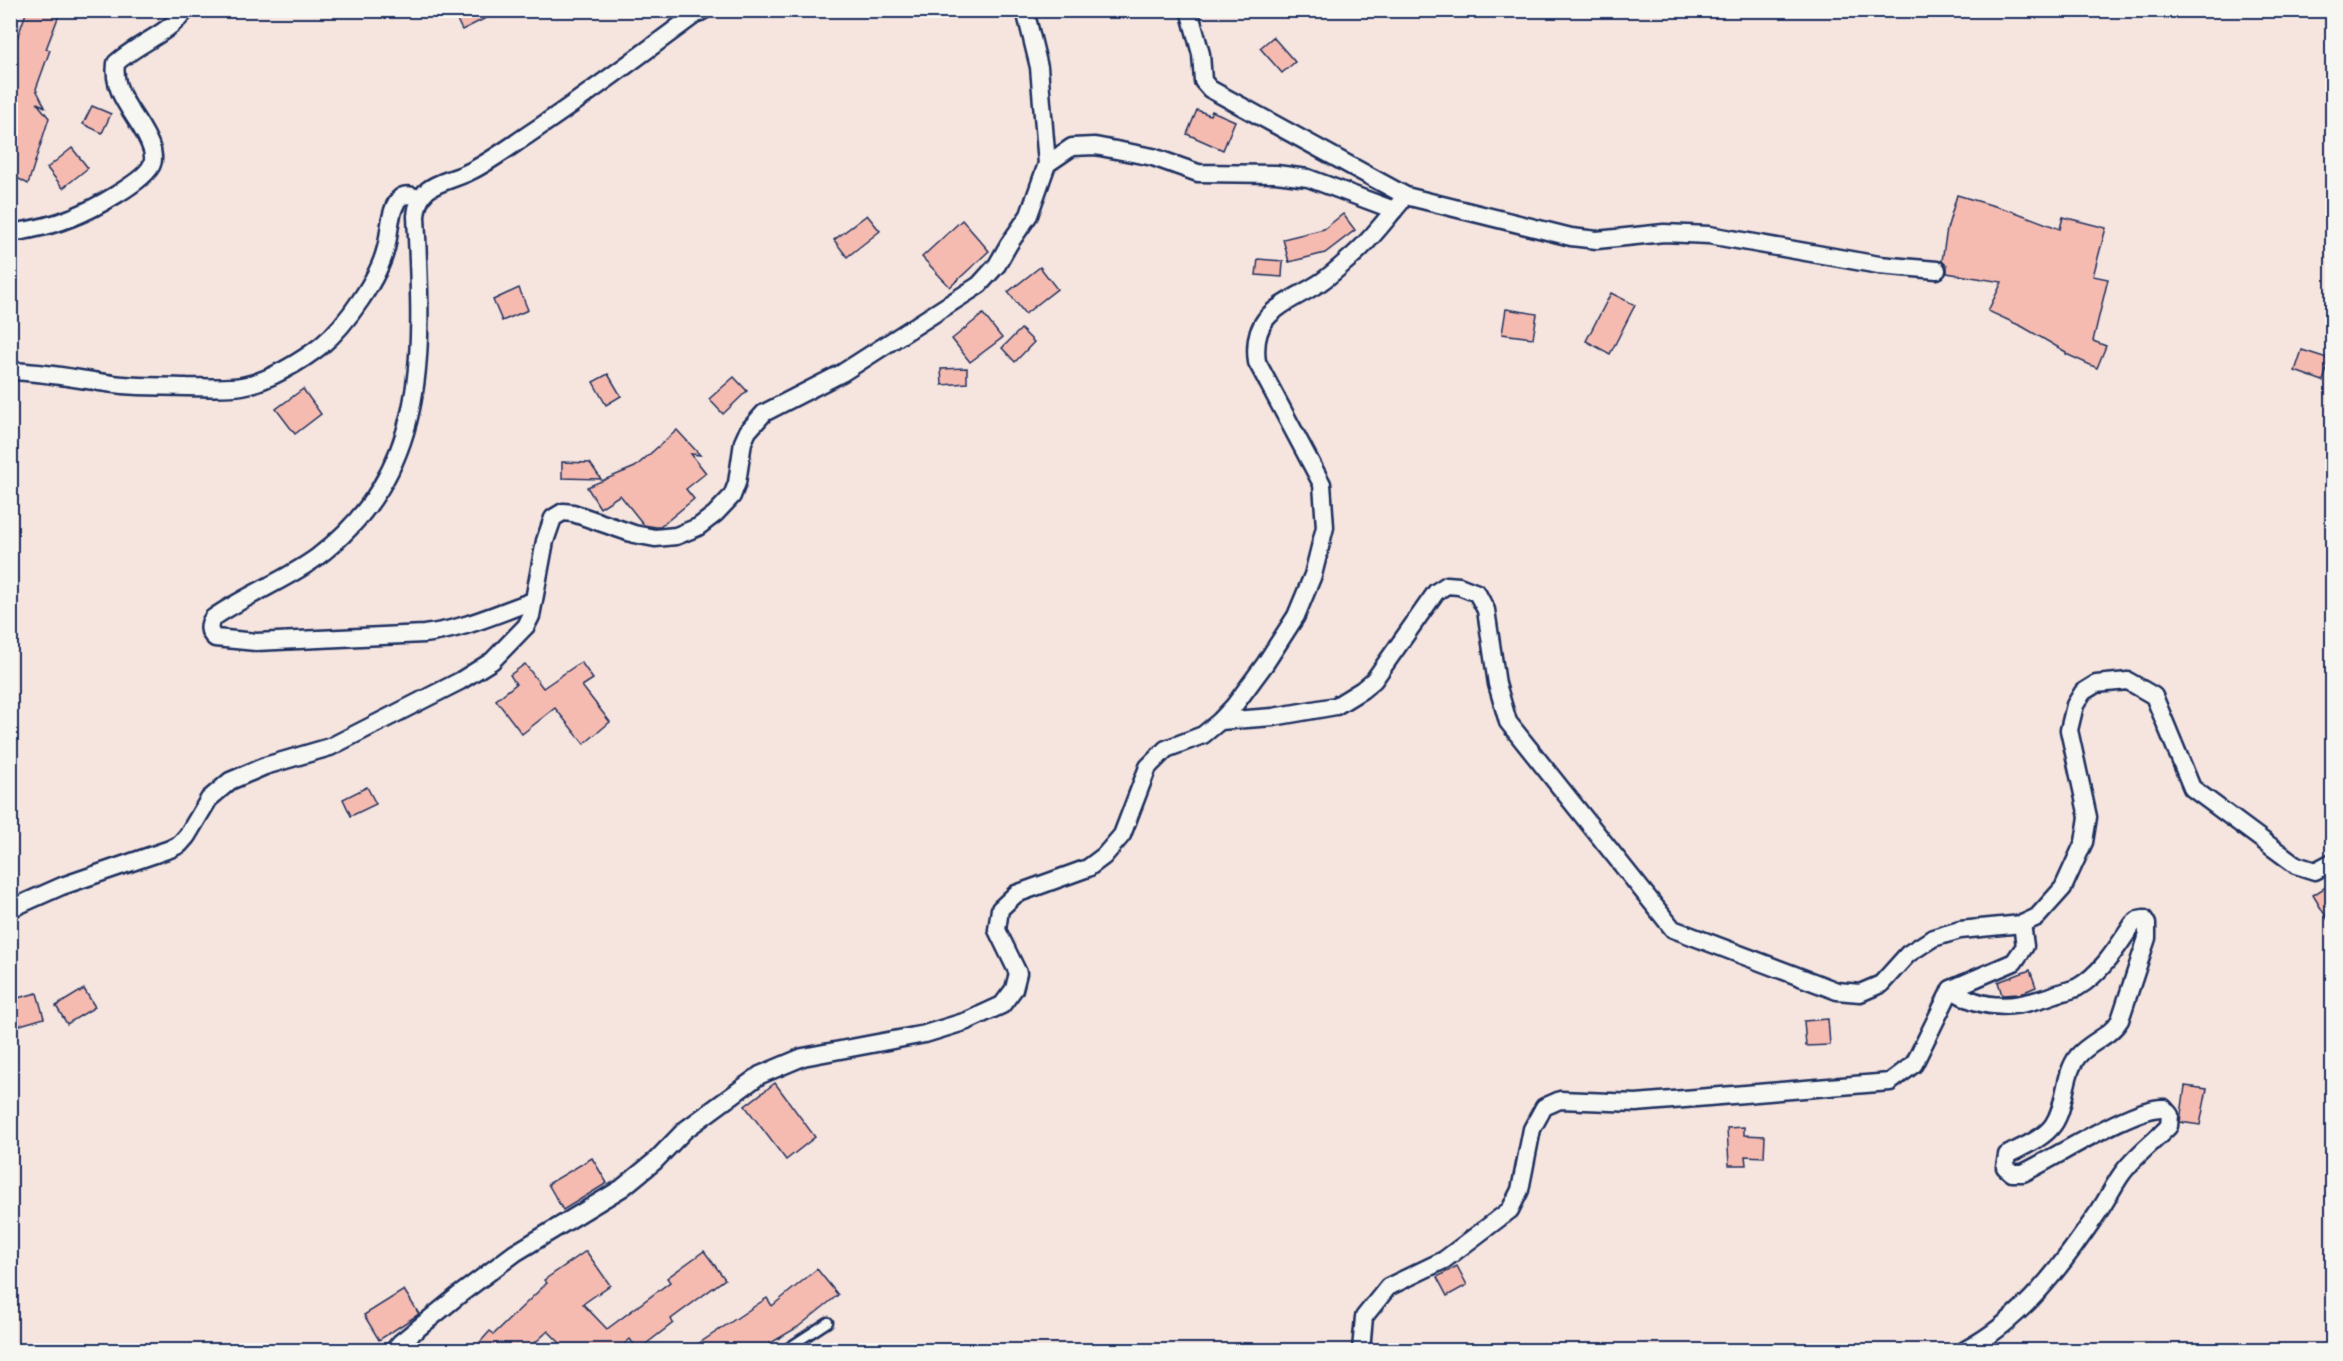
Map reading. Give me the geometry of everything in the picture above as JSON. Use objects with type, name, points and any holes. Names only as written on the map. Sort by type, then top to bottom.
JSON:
[{"type":"street","points":[[10,233],[71,218],[108,200],[148,171],[153,162],[152,147],[120,94],[116,82],[116,63],[137,47],[170,28],[186,10]]},
{"type":"street","points":[[533,601],[477,623],[449,631],[424,634],[256,642],[215,638],[209,629],[209,623],[213,618],[315,558],[346,531],[371,503],[390,472],[404,439],[415,393],[419,349],[416,216],[419,199],[434,186],[471,171],[540,127],[704,10]]},
{"type":"street","points":[[10,909],[62,886],[180,844],[209,800],[230,781],[266,766],[330,747],[459,681],[492,661],[518,636],[531,616],[548,528],[553,518],[563,512],[634,534],[655,538],[676,536],[698,527],[715,514],[732,496],[737,483],[743,442],[756,421],[776,405],[842,372],[978,285],[997,265],[1029,215],[1047,164],[1039,67],[1025,10]]},
{"type":"street","points":[[1189,10],[1201,54],[1203,81],[1210,89],[1407,196],[1571,237],[1597,240],[1664,233],[1709,235],[1879,265],[1937,270]]},
{"type":"street","points":[[1047,164],[1072,147],[1095,146],[1153,157],[1198,172],[1276,174],[1308,178],[1394,210]]},
{"type":"street","points":[[10,371],[124,385],[209,387],[243,386],[276,373],[304,359],[335,334],[360,300],[386,250],[394,207],[398,200],[403,196],[411,195],[419,199]]},
{"type":"street","points":[[394,1350],[459,1295],[516,1253],[622,1188],[655,1161],[685,1130],[760,1075],[803,1057],[925,1034],[967,1022],[1002,1005],[1014,989],[1018,973],[997,930],[1000,909],[1016,894],[1088,868],[1104,856],[1122,835],[1148,767],[1156,757],[1166,749],[1203,735],[1220,721],[1265,664],[1296,616],[1313,575],[1325,527],[1322,484],[1257,362],[1255,344],[1260,329],[1270,315],[1283,303],[1321,282],[1351,258],[1367,243],[1407,196]]},
{"type":"street","points":[[1220,721],[1273,717],[1336,706],[1374,680],[1436,592],[1447,585],[1459,586],[1477,593],[1486,610],[1497,684],[1508,722],[1673,929],[1837,991],[1860,993],[1881,984],[1908,954],[1933,938],[1960,930],[2022,924],[2037,917],[2063,888],[2084,842],[2088,817],[2070,730],[2075,705],[2083,692],[2096,684],[2128,681],[2154,696],[2192,788],[2296,865],[2315,871],[2332,862]]},
{"type":"street","points":[[1951,989],[1987,1006],[2036,1002],[2078,987],[2108,960],[2133,924],[2144,919],[2147,924],[2147,938],[2120,1020],[2112,1031],[2090,1045],[2078,1057],[2053,1124],[2040,1136],[2007,1155],[2005,1167],[2012,1173],[2023,1173],[2120,1121],[2149,1109],[2164,1108],[2170,1115],[2169,1126],[2121,1174],[2075,1246],[2024,1308],[1995,1333],[1965,1350]]},
{"type":"street","points":[[1361,1350],[1364,1317],[1388,1287],[1444,1260],[1510,1210],[1520,1190],[1532,1129],[1544,1107],[1560,1100],[1636,1103],[1890,1082],[1914,1064],[1951,989],[2014,962],[2025,946],[2022,924]]},
{"type":"lane","points":[[785,1350],[828,1322]]},
{"type":"building","points":[[27,10],[61,10],[46,49],[50,50],[36,89],[45,107],[37,103],[49,118],[28,184],[10,174],[10,59]]},
{"type":"building","points":[[452,10],[502,10],[462,30]]},
{"type":"building","points":[[1273,37],[1295,62],[1282,73],[1260,48]]},
{"type":"building","points":[[92,106],[111,114],[102,133],[83,124]]},
{"type":"building","points":[[1197,110],[1210,115],[1212,111],[1235,121],[1223,150],[1187,134]]},
{"type":"building","points":[[72,148],[88,168],[63,188],[47,168]]},
{"type":"building","points":[[1957,195],[2015,212],[2060,229],[2063,217],[2106,228],[2093,276],[2108,279],[2093,341],[2106,346],[2097,368],[2066,354],[2023,327],[1988,311],[2002,282],[1947,273],[1947,266],[1942,261],[1947,229]]},
{"type":"building","points":[[1343,214],[1355,230],[1325,253],[1289,262],[1283,239],[1324,229]]},
{"type":"building","points":[[867,215],[880,231],[847,257],[834,240]]},
{"type":"building","points":[[962,220],[989,251],[950,287],[922,257]]},
{"type":"building","points":[[1258,259],[1283,261],[1282,277],[1256,275]]},
{"type":"building","points":[[1040,267],[1057,289],[1025,314],[1008,292]]},
{"type":"building","points":[[519,288],[528,310],[502,321],[493,300]]},
{"type":"building","points":[[1611,293],[1635,305],[1610,354],[1586,341]]},
{"type":"building","points":[[1506,309],[1537,314],[1533,338],[1502,334]]},
{"type":"building","points":[[983,314],[1002,338],[970,362],[952,339]]},
{"type":"building","points":[[1021,329],[1034,342],[1015,362],[1002,348]]},
{"type":"building","points":[[2302,350],[2330,359],[2323,381],[2295,371]]},
{"type":"building","points":[[967,368],[967,383],[942,385],[941,369]]},
{"type":"building","points":[[608,374],[621,396],[606,405],[593,382]]},
{"type":"building","points":[[734,377],[747,391],[723,414],[709,399]]},
{"type":"building","points":[[303,389],[321,414],[295,434],[276,409]]},
{"type":"building","points":[[677,430],[700,455],[691,454],[706,473],[686,489],[694,499],[660,527],[644,525],[620,495],[600,508],[587,487],[635,467]]},
{"type":"building","points":[[562,462],[590,463],[601,479],[562,478]]},
{"type":"building","points":[[581,662],[593,679],[582,686],[610,722],[584,744],[555,708],[522,734],[496,700],[516,684],[510,675],[525,664],[543,688]]},
{"type":"building","points":[[367,787],[376,804],[351,816],[343,799]]},
{"type":"building","points":[[2332,883],[2332,927],[2313,895]]},
{"type":"building","points":[[2030,970],[2036,987],[2019,994],[2002,995],[1998,982]]},
{"type":"building","points":[[84,989],[95,1007],[67,1024],[56,1006]]},
{"type":"building","points":[[37,993],[44,1018],[10,1028],[10,1000]]},
{"type":"building","points":[[1828,1019],[1830,1045],[1806,1046],[1804,1021]]},
{"type":"building","points":[[775,1083],[815,1137],[786,1160],[745,1106]]},
{"type":"building","points":[[2185,1086],[2207,1089],[2200,1125],[2180,1122]]},
{"type":"building","points":[[1744,1127],[1744,1135],[1765,1136],[1764,1157],[1745,1156],[1746,1165],[1729,1165],[1727,1128]]},
{"type":"building","points":[[592,1158],[607,1183],[563,1210],[548,1184]]},
{"type":"building","points":[[586,1251],[610,1285],[583,1304],[607,1329],[670,1282],[667,1278],[704,1251],[725,1279],[671,1319],[673,1323],[638,1350],[630,1339],[618,1350],[567,1350],[548,1331],[527,1350],[473,1350],[490,1331],[494,1334],[547,1283],[544,1280]]},
{"type":"building","points":[[1457,1266],[1467,1285],[1447,1296],[1437,1277]]},
{"type":"building","points":[[817,1269],[838,1295],[798,1327],[759,1350],[689,1350],[767,1298],[772,1306]]},
{"type":"building","points":[[404,1290],[419,1314],[379,1340],[364,1315]]}]
